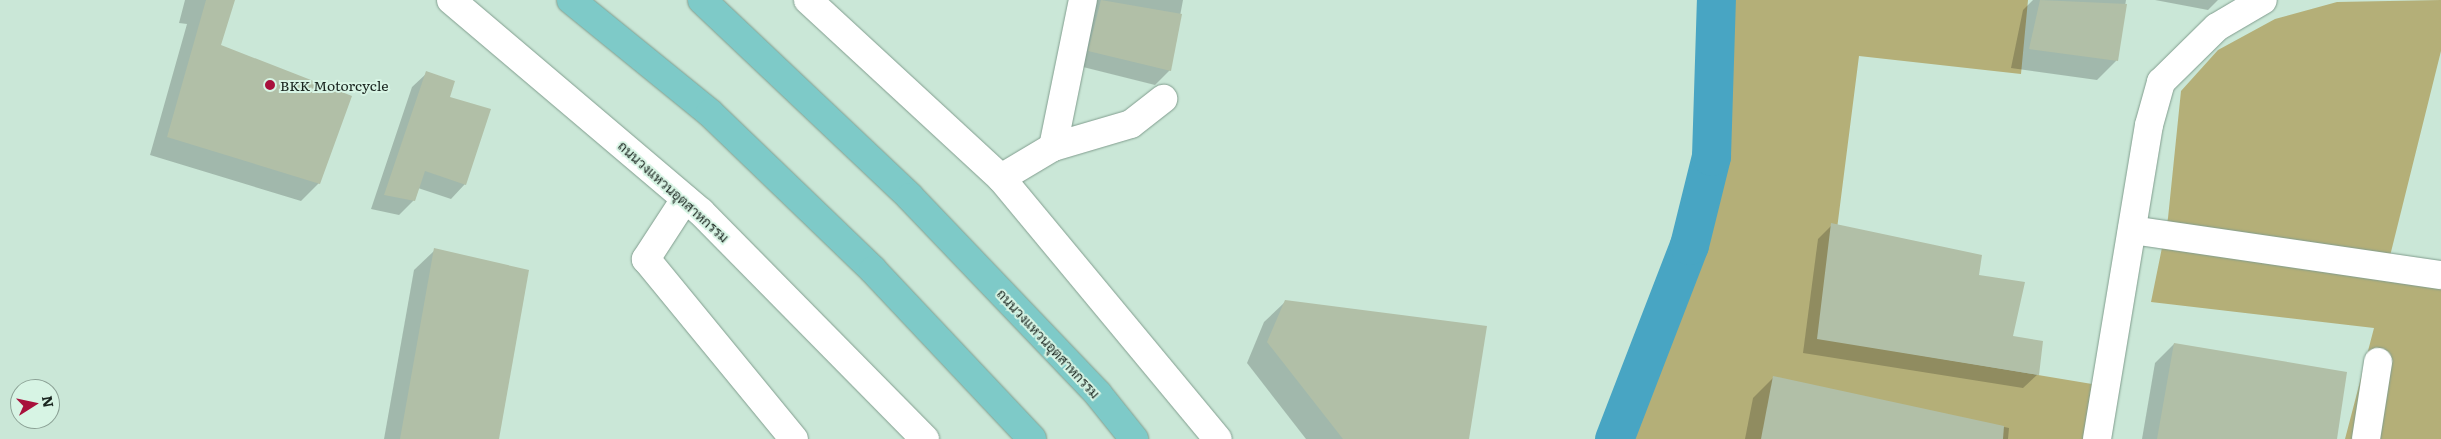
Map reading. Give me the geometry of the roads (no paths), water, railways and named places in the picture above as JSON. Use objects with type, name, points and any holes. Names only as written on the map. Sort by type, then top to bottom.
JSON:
[{"type":"main road","points":[[571,0],[710,113],[873,270],[1032,439]]},
{"type":"main road","name":"ถนนวงแหวนอุตสาหกรรม","points":[[702,0],[910,197],[1098,394],[1134,439]]},
{"type":"street","name":"ถนนวงแหวนอุตสาหกรรม","points":[[452,0],[685,198],[924,439]]},
{"type":"street","points":[[808,0],[1001,178],[1218,439]]},
{"type":"street","points":[[1053,147],[1083,0]]},
{"type":"street","points":[[2097,439],[2132,230],[2161,82],[2217,27],[2263,0]]},
{"type":"street","points":[[1001,178],[1053,147],[1131,124],[1163,99]]},
{"type":"street","points":[[685,198],[646,259],[794,439]]},
{"type":"street","points":[[2132,230],[2441,275]]},
{"type":"street","points":[[2366,439],[2378,362]]},
{"type":"waterway","points":[[1614,439],[1689,245],[1711,156],[1716,0]]},
{"type":"place","name":"BKK Motorcycle","points":[[270,85]]}]
